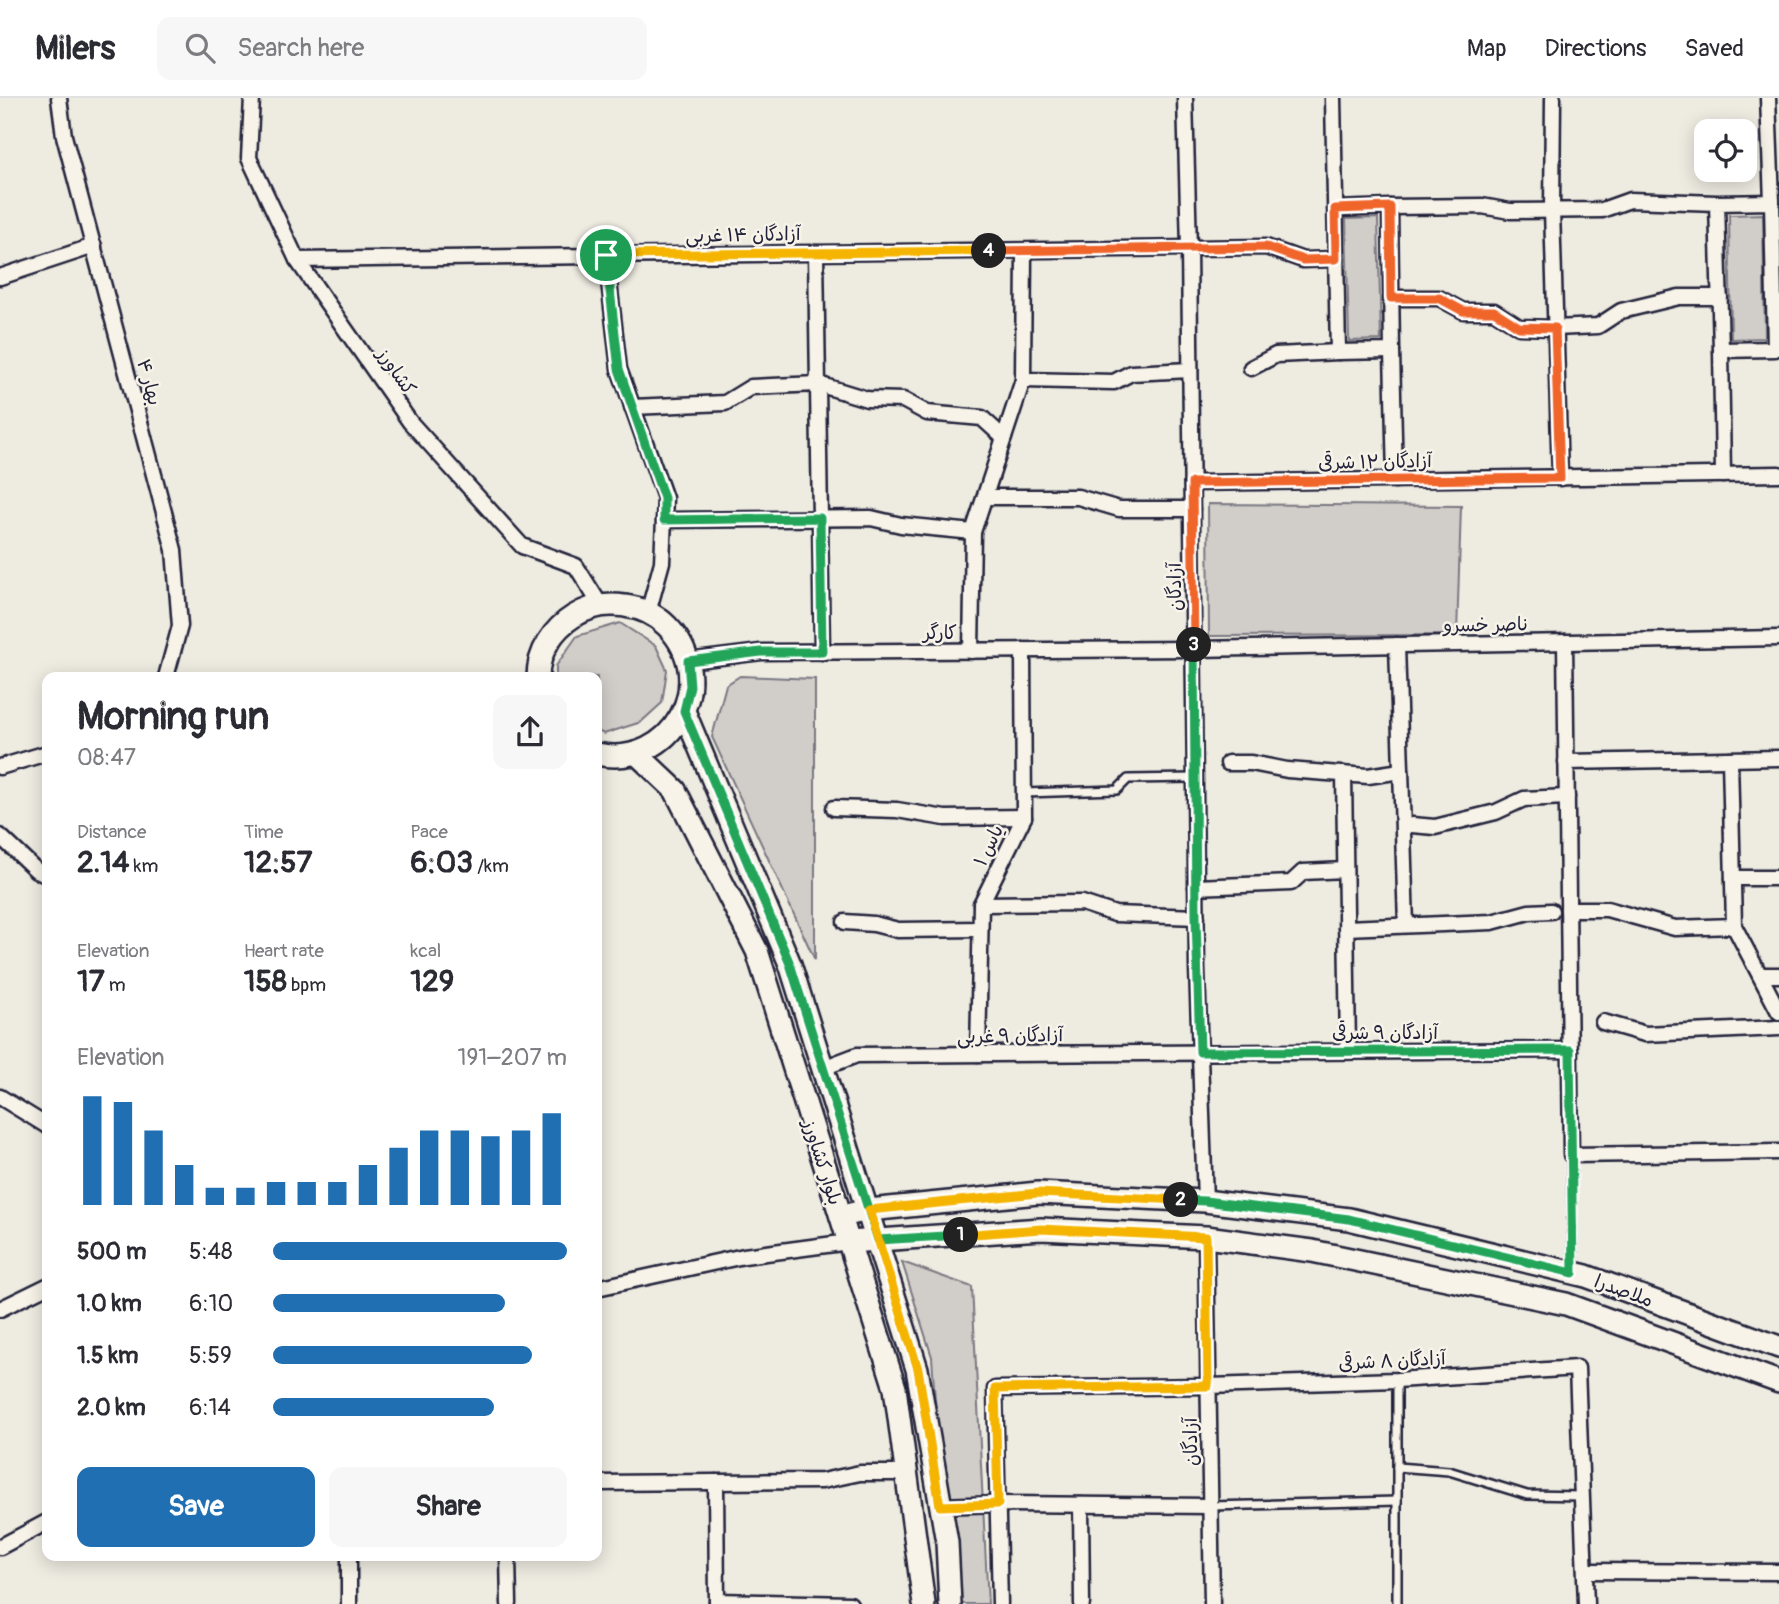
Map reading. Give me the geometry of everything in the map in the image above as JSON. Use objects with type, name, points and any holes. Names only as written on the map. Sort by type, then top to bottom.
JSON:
[{"type":"main road","points":[[538,672],[547,643],[563,623],[585,609],[610,604],[636,607],[659,618],[677,637],[688,661],[690,686],[684,711],[673,730],[656,744],[636,753],[611,757],[602,755]]},
{"type":"main road","name":"بلوار کشاورز","points":[[684,711],[790,964],[918,1369],[947,1542],[950,1604]]},
{"type":"main road","name":"بلوار کشاورز","points":[[636,753],[675,790],[757,951],[895,1388],[924,1604]]},
{"type":"main road","name":"ملاصدرا","points":[[841,1216],[869,1210],[1038,1193],[1205,1201],[1349,1219],[1586,1276],[1779,1347]]},
{"type":"main road","name":"ملاصدرا","points":[[849,1242],[1041,1229],[1206,1237],[1312,1251],[1566,1304],[1779,1382]]},
{"type":"street","name":"بهار ۴","points":[[59,98],[64,136],[174,550],[180,626],[167,672]]},
{"type":"street","name":"کشاورز","points":[[252,98],[249,158],[297,260],[410,422],[522,547],[576,566],[601,606]]},
{"type":"street","name":"آزادگان","points":[[1185,98],[1191,370],[1196,917],[1205,1201]]},
{"type":"street","points":[[1333,98],[1338,352]]},
{"type":"street","points":[[1553,98],[1552,210],[1560,478]]},
{"type":"street","points":[[1721,350],[1777,349],[1776,254],[1768,98]]},
{"type":"street","points":[[1335,209],[1482,206],[1510,211],[1602,210],[1630,200],[1772,202]]},
{"type":"street","points":[[1717,203],[1723,475]]},
{"type":"street","points":[[1390,207],[1395,480]]},
{"type":"street","points":[[0,277],[94,246]]},
{"type":"street","name":"آزادگان ۱۴ غربی","points":[[297,260],[1266,247],[1303,260],[1336,259]]},
{"type":"street","points":[[971,651],[974,532],[1023,380],[1024,251]]},
{"type":"street","points":[[816,253],[822,652]]},
{"type":"street","points":[[606,255],[619,369],[664,498],[662,562],[648,613]]},
{"type":"street","points":[[1391,298],[1439,298],[1463,311],[1494,311],[1519,327],[1555,328],[1598,326],[1621,311],[1679,297],[1720,297]]},
{"type":"street","points":[[1251,368],[1276,355],[1392,351]]},
{"type":"street","points":[[1023,380],[1114,382],[1131,373],[1191,370]]},
{"type":"street","points":[[632,407],[725,403],[751,387],[818,384],[867,399],[903,400],[927,412],[982,418],[1004,438]]},
{"type":"street","name":"آزادگان ۱۲ شرقی","points":[[1192,483],[1779,474]]},
{"type":"street","points":[[985,497],[1078,497],[1119,509],[1192,509]]},
{"type":"street","points":[[664,520],[871,518],[901,525],[974,532]]},
{"type":"street","name":"ناصر خسرو","points":[[1194,649],[1779,638]]},
{"type":"street","points":[[1564,642],[1571,1155],[1779,1152]]},
{"type":"street","points":[[1397,645],[1406,925]]},
{"type":"street","name":"کارگر","points":[[688,661],[761,652],[1194,649]]},
{"type":"street","name":"یاس ۱","points":[[978,1054],[981,904],[1024,817],[1023,650]]},
{"type":"street","points":[[0,767],[42,754]]},
{"type":"street","points":[[1566,762],[1779,758]]},
{"type":"street","points":[[1730,759],[1734,926],[1779,1012]]},
{"type":"street","points":[[1228,763],[1251,763],[1287,770],[1368,776],[1401,771]]},
{"type":"street","points":[[1344,774],[1348,1051]]},
{"type":"street","points":[[1412,825],[1435,827],[1496,812],[1524,799],[1567,797]]},
{"type":"street","points":[[834,808],[897,810],[945,818],[1024,817]]},
{"type":"street","points":[[0,836],[42,873]]},
{"type":"street","points":[[1196,887],[1291,883],[1303,872],[1345,870]]},
{"type":"street","points":[[1733,878],[1779,878]]},
{"type":"street","points":[[981,904],[1082,903],[1115,915],[1196,917]]},
{"type":"street","points":[[1568,909],[1606,909],[1675,928],[1734,926]]},
{"type":"street","points":[[1346,928],[1492,922],[1529,912],[1550,911]]},
{"type":"street","points":[[845,922],[874,924],[898,930],[980,929]]},
{"type":"street","points":[[1760,975],[1779,975]]},
{"type":"street","points":[[1603,1022],[1645,1034],[1779,1028]]},
{"type":"street","name":"آزادگان ۹ شرقی","points":[[1200,1052],[1570,1050]]},
{"type":"street","name":"آزادگان ۹ غربی","points":[[823,1068],[857,1055],[1200,1052]]},
{"type":"street","points":[[0,1097],[42,1123]]},
{"type":"street","name":"آزادگان","points":[[1206,1237],[1212,1604]]},
{"type":"street","points":[[602,1287],[744,1255],[849,1242]]},
{"type":"street","points":[[0,1309],[42,1288]]},
{"type":"street","name":"آزادگان ۸ شرقی","points":[[998,1504],[995,1389],[1397,1380],[1577,1368],[1583,1496]]},
{"type":"street","points":[[602,1483],[822,1481],[860,1474],[906,1473]]},
{"type":"street","points":[[716,1482],[717,1603],[850,1604]]},
{"type":"street","points":[[1583,1496],[1587,1604]]},
{"type":"street","points":[[998,1504],[1000,1604]]},
{"type":"street","points":[[1081,1505],[1082,1604]]},
{"type":"street","points":[[940,1506],[1210,1506]]},
{"type":"street","points":[[0,1547],[42,1525]]},
{"type":"street","points":[[349,1561],[349,1604]]},
{"type":"street","points":[[508,1561],[509,1604]]},
{"type":"street","points":[[1586,1571],[1779,1572]]},
{"type":"lane","points":[[1024,793],[1117,790],[1128,779],[1195,778]]},
{"type":"lane","points":[[1571,1155],[1573,1273]]},
{"type":"lane","points":[[1397,1380],[1397,1604]]},
{"type":"lane","points":[[1397,1467],[1449,1471],[1527,1496],[1583,1496]]},
{"type":"lane","points":[[1210,1506],[1397,1501]]},
{"type":"shaded area","points":[[1763,214],[1765,338],[1731,339],[1729,215]]},
{"type":"shaded area","points":[[1378,218],[1381,340],[1349,341],[1346,219]]},
{"type":"shaded area","points":[[1208,504],[1461,506],[1457,635],[1209,636]]},
{"type":"shaded area","points":[[620,623],[656,646],[667,670],[662,703],[641,722],[602,733],[602,672],[556,672],[556,666],[577,636]]},
{"type":"shaded area","points":[[740,676],[815,679],[815,960],[712,737],[726,685]]},
{"type":"shaded area","points":[[902,1262],[972,1287],[988,1604],[949,1604],[932,1357]]},
{"type":"route","points":[[606,255],[619,369],[664,498],[664,520],[820,518],[822,652],[761,652],[688,661],[690,686],[684,711],[790,964],[878,1240],[1041,1229],[1206,1237],[1208,1386],[995,1389],[998,1504],[940,1506],[918,1369],[878,1240],[869,1210],[1038,1193],[1205,1201],[1349,1219],[1573,1273],[1570,1050],[1200,1052],[1197,968],[1192,483],[1560,478],[1555,328],[1519,327],[1494,311],[1463,311],[1439,298],[1391,298],[1390,207],[1335,209],[1336,259],[1303,260],[1266,247],[606,255]]}]
